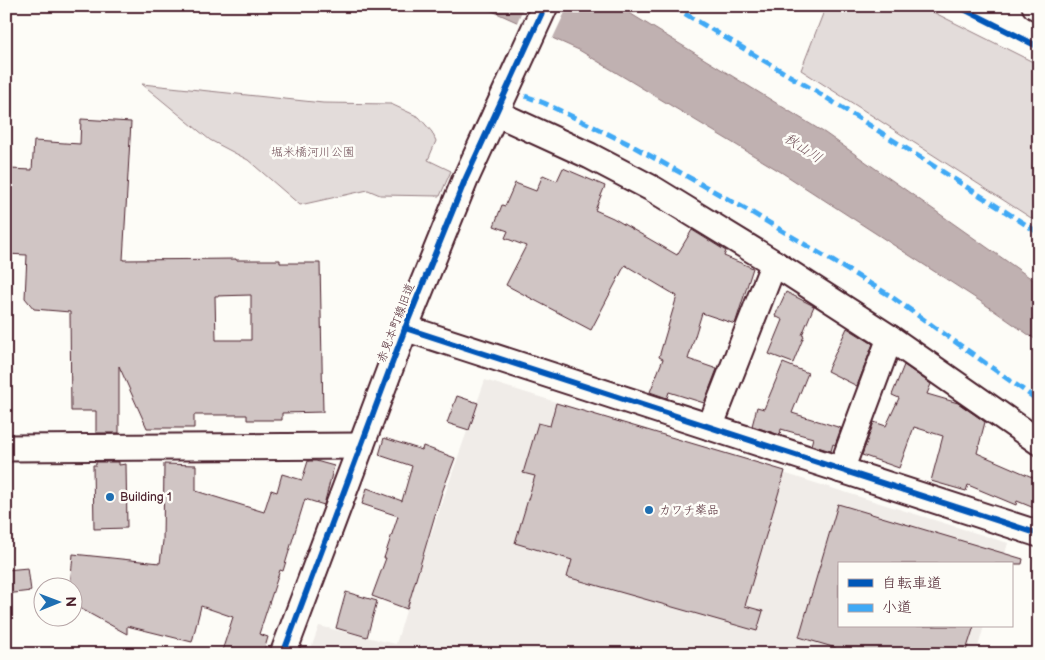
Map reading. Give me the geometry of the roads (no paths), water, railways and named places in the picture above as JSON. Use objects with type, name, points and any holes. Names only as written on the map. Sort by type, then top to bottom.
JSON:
[{"type":"street","name":"赤見本町線旧道","points":[[283,654],[405,328],[465,180],[545,6]]},
{"type":"street","points":[[1035,6],[1039,8]]},
{"type":"street","points":[[496,113],[590,156],[653,189],[774,263],[890,338],[1039,442]]},
{"type":"street","points":[[710,427],[774,263]]},
{"type":"street","points":[[405,328],[1039,534]]},
{"type":"street","points":[[841,470],[890,338]]},
{"type":"street","points":[[6,448],[361,446]]},
{"type":"water","name":"秋山川","points":[[481,6],[618,6],[825,133],[1039,284],[1039,342],[983,303],[781,172],[579,50]]},
{"type":"place","name":"Building 1","points":[[110,497]]},
{"type":"place","name":"カワチ薬品","points":[[649,510]]},
{"type":"park label","name":"堀米橋河川公園","points":[[313,152]]}]
